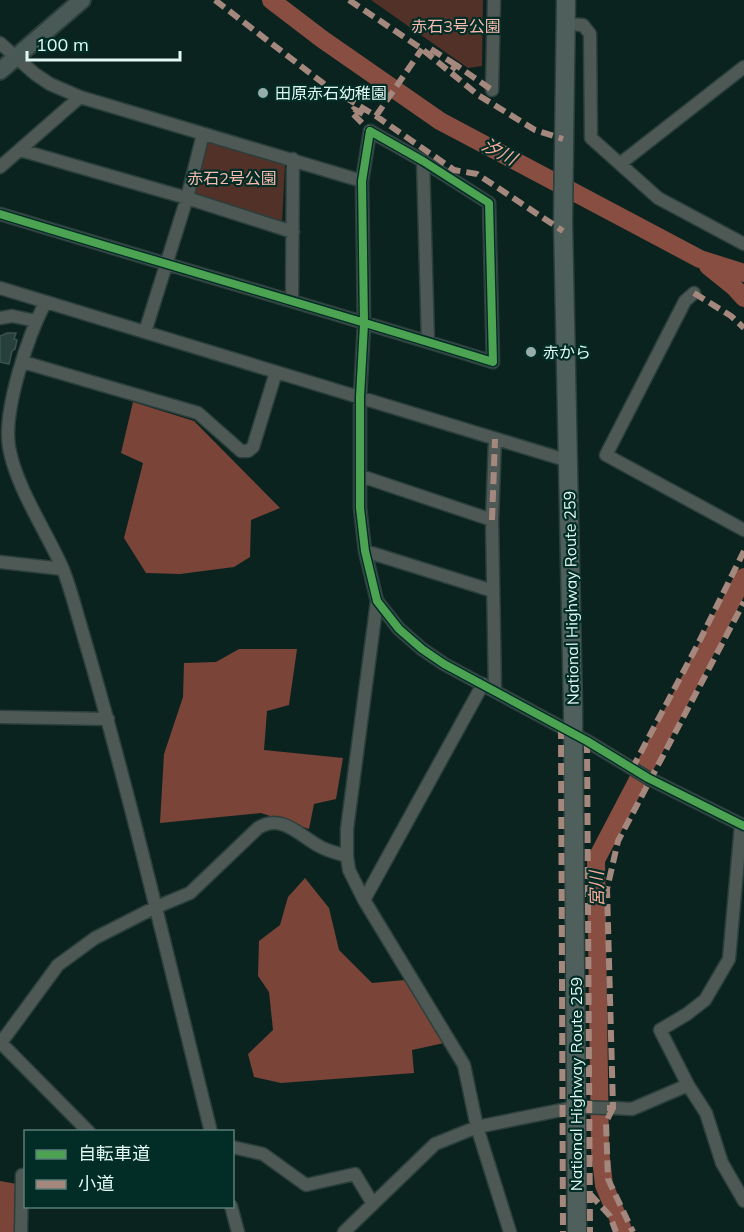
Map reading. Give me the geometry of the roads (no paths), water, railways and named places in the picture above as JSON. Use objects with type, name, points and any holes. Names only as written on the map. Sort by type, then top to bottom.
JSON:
[{"type":"highway","name":"National Highway Route 259","points":[[566,0],[563,221],[583,1107],[576,1232]]},
{"type":"main road","points":[[0,71],[82,0]]},
{"type":"street","points":[[492,90],[494,0]]},
{"type":"street","points":[[565,24],[583,25],[590,34],[591,138],[658,198],[744,244]]},
{"type":"street","points":[[0,43],[35,74],[50,84],[80,97],[362,181]]},
{"type":"street","points":[[621,163],[744,67]]},
{"type":"street","points":[[0,167],[80,97]]},
{"type":"street","points":[[0,214],[165,264],[292,299],[364,324],[493,362],[489,203],[370,131],[362,181],[364,324],[360,397],[360,508],[365,551],[377,601],[347,829],[347,856],[349,870],[364,900],[464,1065],[477,1127],[510,1232]]},
{"type":"street","points":[[145,332],[187,198],[203,134]]},
{"type":"street","points":[[20,150],[187,198],[293,232]]},
{"type":"street","points":[[292,299],[293,159]]},
{"type":"street","points":[[423,161],[428,342]]},
{"type":"street","points":[[0,288],[569,461]]},
{"type":"street","points":[[694,293],[685,301],[606,455],[744,530]]},
{"type":"street","points":[[45,303],[36,321],[4,428],[20,480],[63,569],[108,719],[211,1130]]},
{"type":"street","points":[[0,318],[12,316],[36,321]]},
{"type":"street","points":[[23,362],[198,413],[241,451],[248,451],[253,447],[276,372]]},
{"type":"street","points":[[495,439],[492,520],[495,691]]},
{"type":"street","points":[[361,476],[492,520]]},
{"type":"street","points":[[365,551],[493,591]]},
{"type":"street","points":[[0,562],[63,569]]},
{"type":"street","points":[[377,601],[399,629],[444,664],[648,778],[742,825],[729,959],[705,1000],[660,1030],[688,1085],[706,1113],[722,1163],[744,1201]]},
{"type":"street","points":[[364,900],[483,684]]},
{"type":"street","points":[[0,717],[108,719]]},
{"type":"street","points":[[88,1130],[0,1043],[58,965],[95,938],[154,908],[190,893],[258,828],[268,822],[281,823],[321,848],[347,856]]},
{"type":"street","points":[[344,1232],[435,1144],[477,1127],[583,1107],[632,1109],[688,1085]]},
{"type":"street","points":[[234,1147],[263,1154],[306,1185],[354,1174],[373,1204]]},
{"type":"street","points":[[21,1232],[22,1175],[24,1175]]},
{"type":"street","points":[[232,1208],[238,1232]]},
{"type":"waterway","name":"汐川","points":[[271,0],[322,39],[440,121],[700,259],[744,273]]},
{"type":"waterway","name":"宮川","points":[[708,266],[744,298]]},
{"type":"waterway","name":"宮川","points":[[624,1232],[604,1185],[600,1150],[596,860],[744,577]]},
{"type":"place","name":"田原赤石幼稚園","points":[[263,93]]},
{"type":"place","name":"赤から","points":[[531,352]]},
{"type":"park label","name":"赤石3号公園","points":[[456,26]]},
{"type":"park label","name":"赤石2号公園","points":[[232,178]]}]
